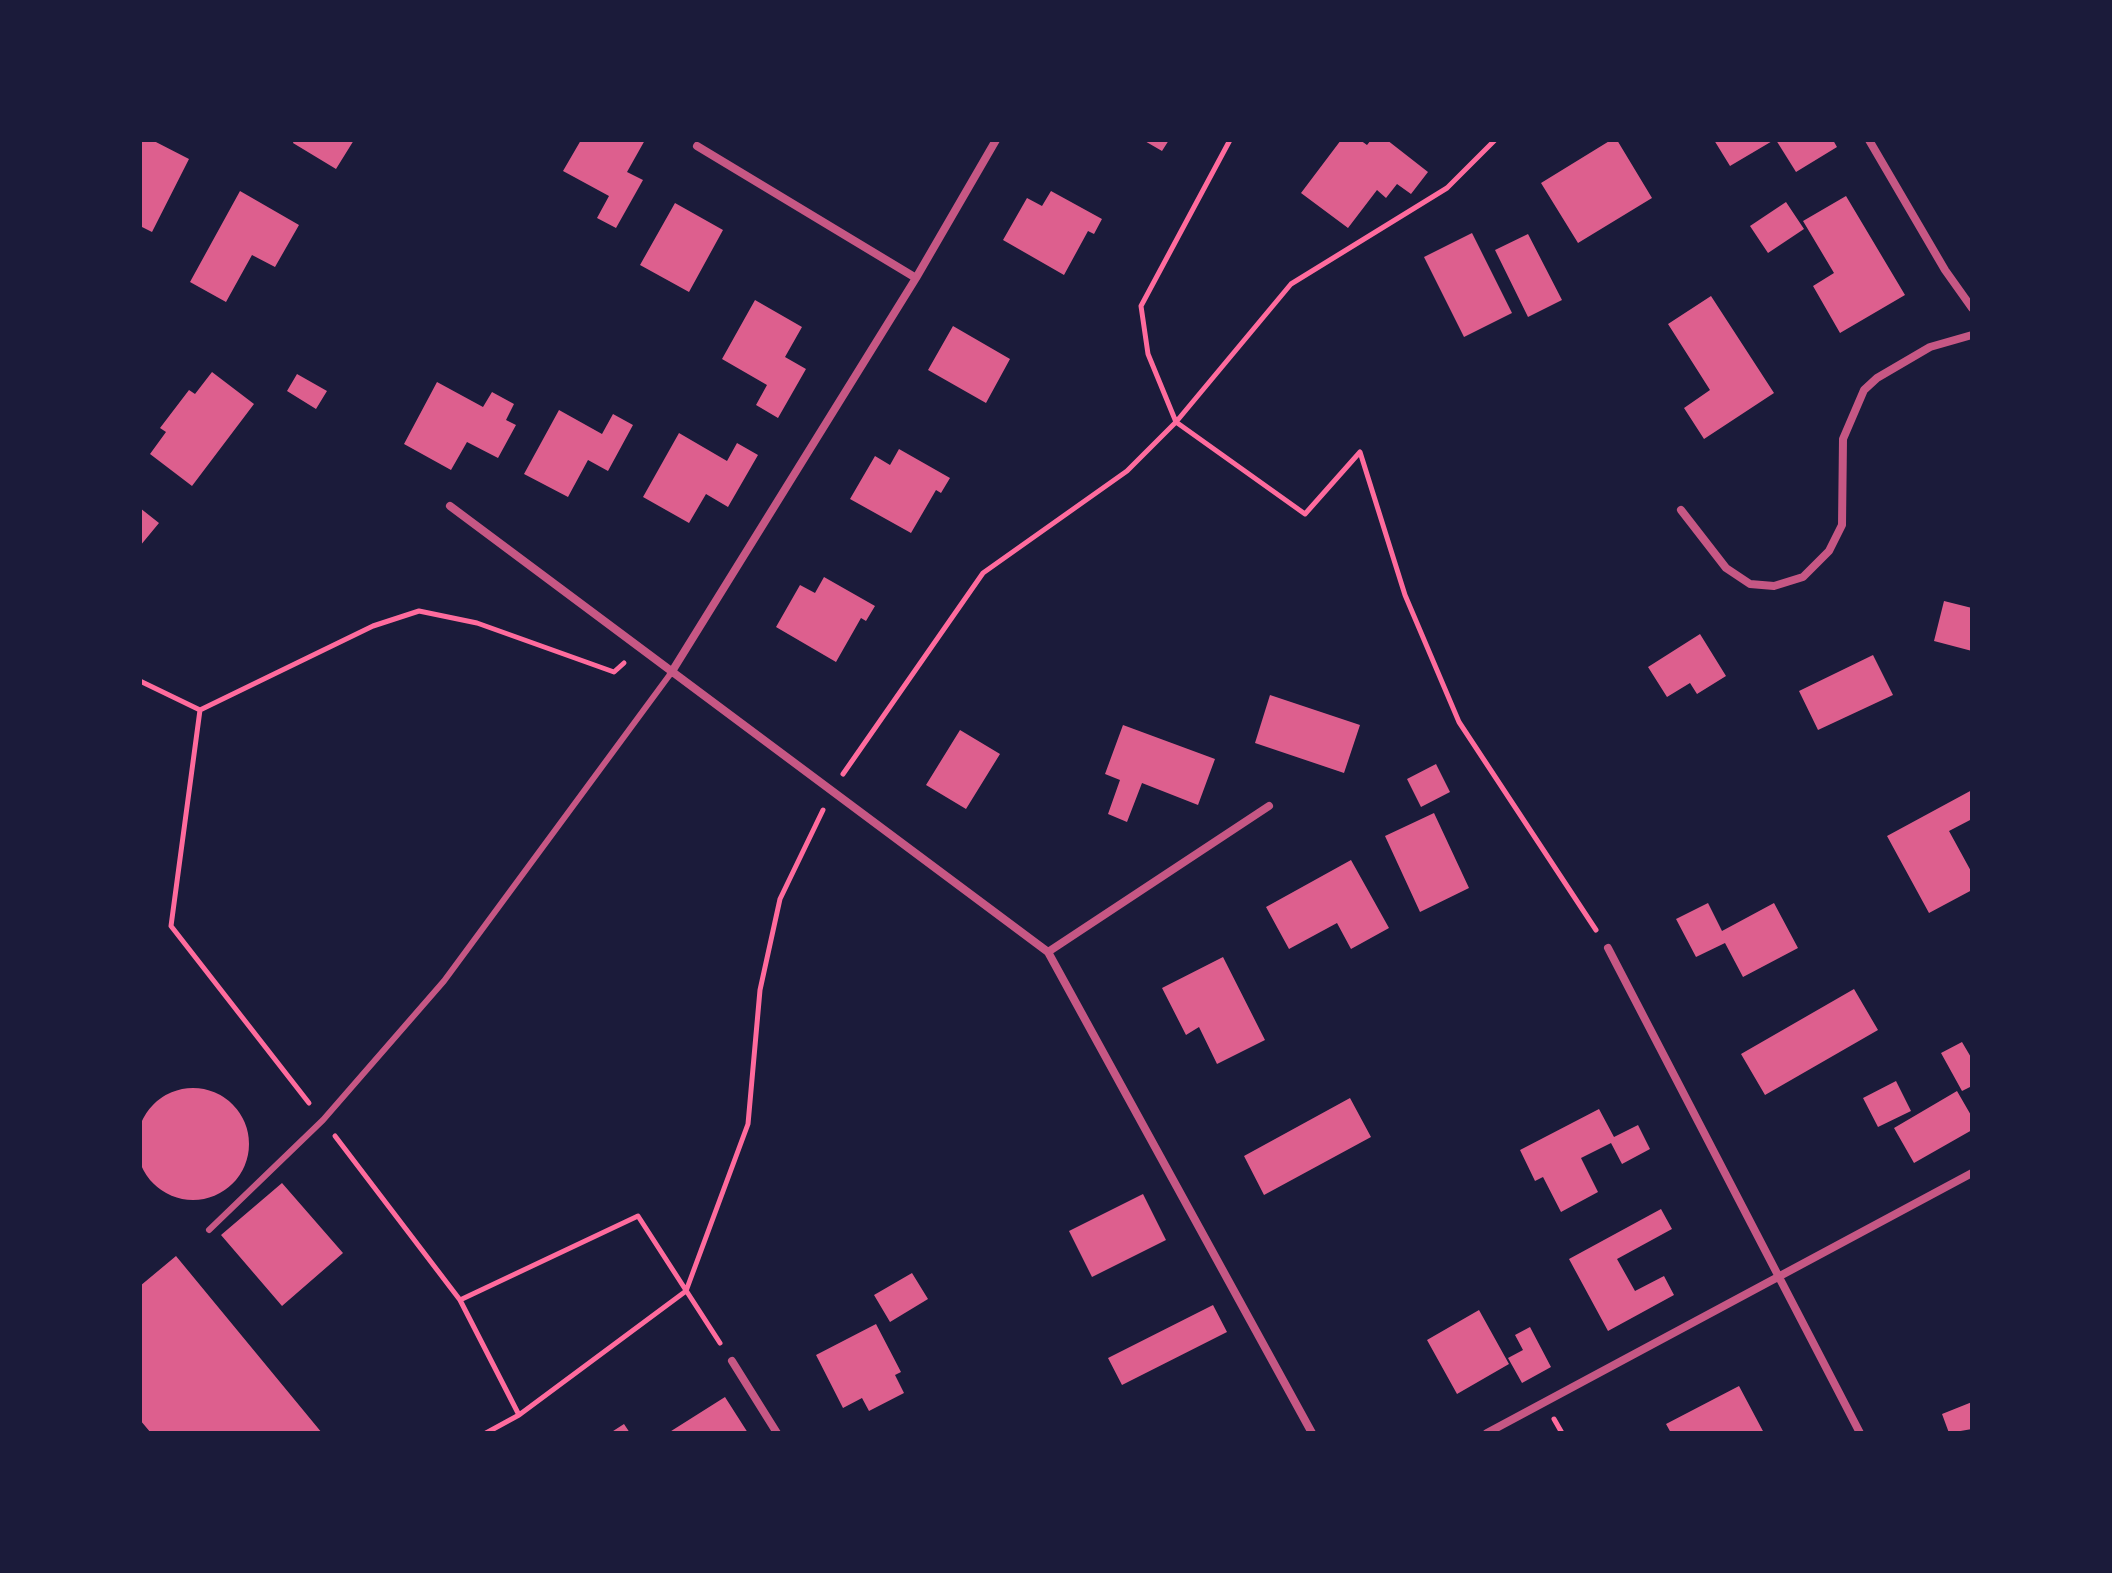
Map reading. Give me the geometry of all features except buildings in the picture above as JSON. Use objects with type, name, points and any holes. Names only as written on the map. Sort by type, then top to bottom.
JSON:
[{"type":"street","points":[[671,673],[916,278],[996,140]]},
{"type":"street","points":[[1869,140],[1945,270],[1972,308]]},
{"type":"street","points":[[697,146],[916,278]]},
{"type":"street","points":[[1681,510],[1726,568],[1750,584],[1774,586],[1803,577],[1829,551],[1842,525],[1843,439],[1864,390],[1877,378],[1930,347],[1972,335]]},
{"type":"street","points":[[450,506],[1048,952],[1312,1433]]},
{"type":"street","points":[[1048,952],[1269,806]]},
{"type":"street","points":[[1608,948],[1860,1433]]},
{"type":"street","points":[[1487,1433],[1972,1173]]},
{"type":"street","points":[[732,1361],[777,1433]]},
{"type":"lane","points":[[209,1230],[323,1120],[444,981],[671,673]]},
{"type":"path","points":[[1230,140],[1141,306],[1148,354],[1176,422],[1305,514],[1360,452],[1405,595],[1459,722],[1608,948]]},
{"type":"path","points":[[486,1433],[519,1415],[686,1291],[748,1124],[760,990],[780,899],[831,793],[933,640],[983,573],[1127,471],[1176,422],[1291,284],[1447,188],[1495,140]]},
{"type":"path","points":[[200,710],[373,626],[419,611],[477,623],[614,672],[642,649]]},
{"type":"path","points":[[460,1300],[519,1415]]}]
